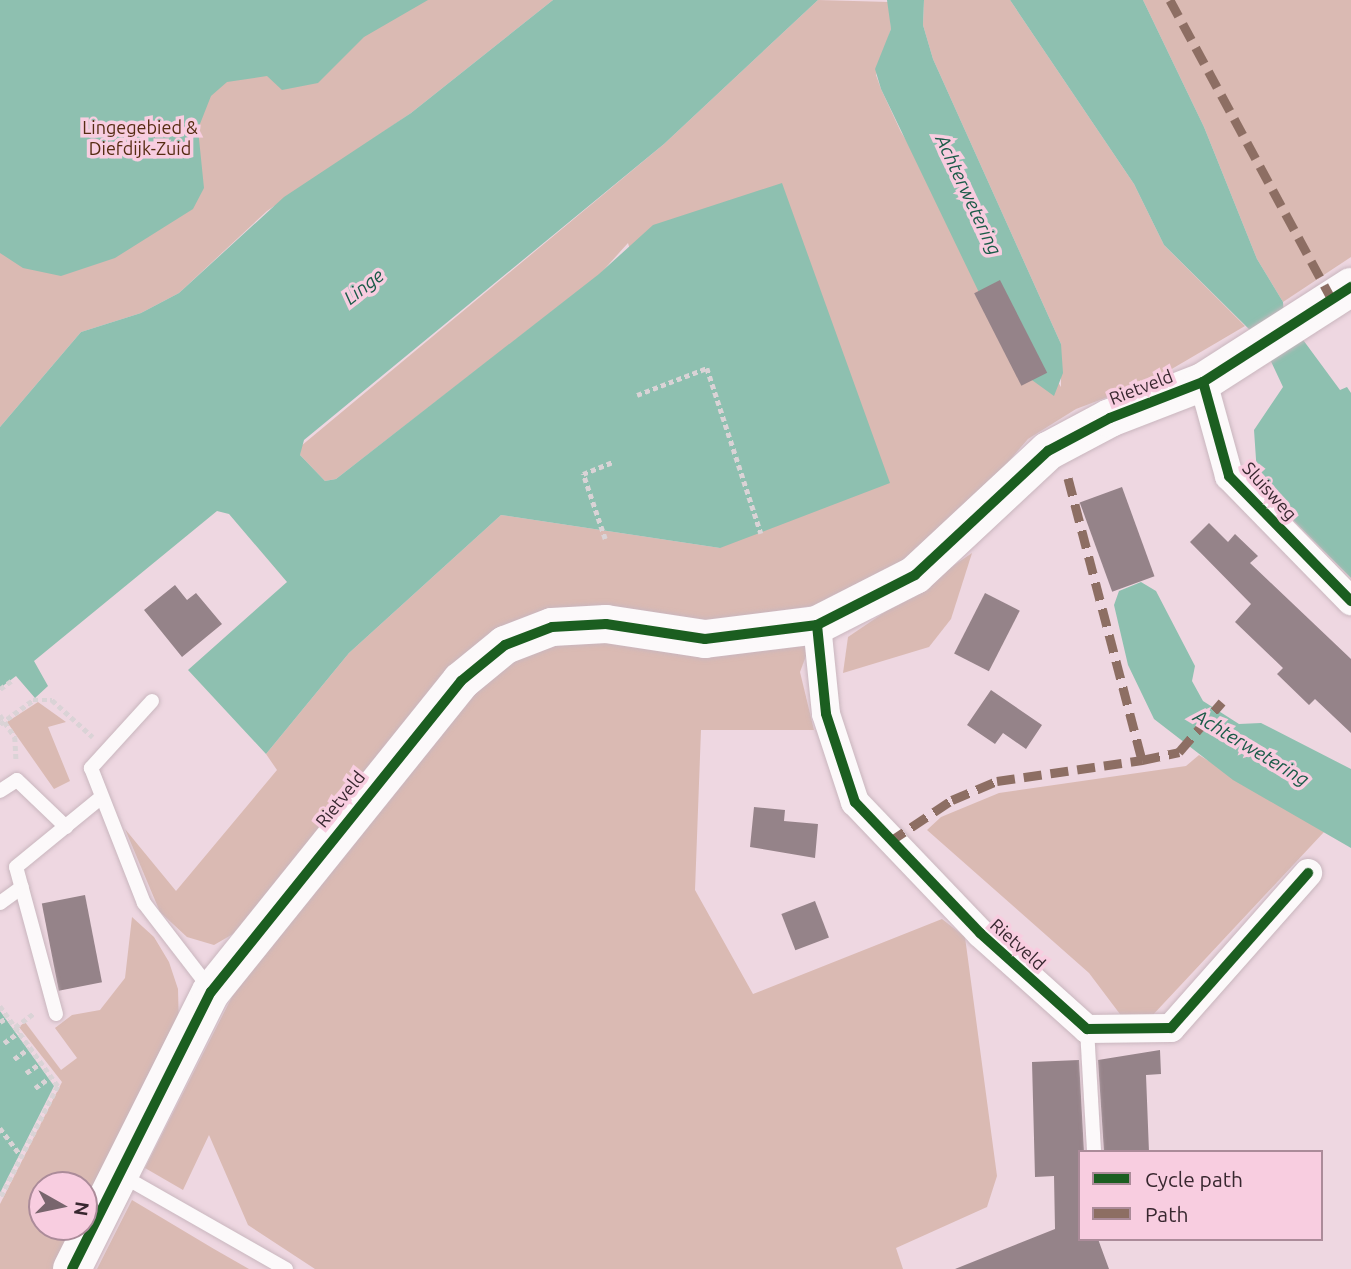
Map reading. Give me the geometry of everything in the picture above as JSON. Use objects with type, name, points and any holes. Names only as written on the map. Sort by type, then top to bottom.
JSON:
[{"type":"street","name":"Rietveld","points":[[72,1269],[211,992],[461,681],[505,645],[551,628],[606,624],[705,639],[817,625],[915,575],[1048,451],[1110,418],[1203,382],[1351,287]]},
{"type":"street","name":"Sluisweg","points":[[1203,382],[1229,476],[1351,601]]},
{"type":"street","name":"Rietveld","points":[[817,625],[826,714],[855,802],[980,933],[1087,1029]]},
{"type":"street","points":[[1087,1029],[1171,1028],[1308,873]]},
{"type":"lane","points":[[152,701],[91,768],[99,799],[144,902],[211,992]]},
{"type":"lane","points":[[0,791],[17,780],[66,827]]},
{"type":"lane","points":[[57,1014],[16,867],[99,799]]},
{"type":"lane","points":[[0,903],[22,887]]},
{"type":"lane","points":[[1087,1029],[1094,1150]]},
{"type":"lane","points":[[120,1174],[286,1269]]},
{"type":"path","points":[[637,395],[707,368],[761,533]]},
{"type":"path","points":[[605,539],[583,474],[612,461]]},
{"type":"path","points":[[0,689],[11,681]]},
{"type":"path","points":[[2,722],[33,701],[52,700],[108,750]]},
{"type":"path","points":[[0,715],[2,722],[15,737],[17,780]]},
{"type":"path","points":[[0,1006],[58,1086],[0,1199]]},
{"type":"path","points":[[0,1022],[8,1017]]},
{"type":"path","points":[[4,1043],[19,1032]]},
{"type":"path","points":[[14,1059],[30,1048]]},
{"type":"path","points":[[26,1073],[41,1063]]},
{"type":"path","points":[[35,1088],[51,1077]]},
{"type":"path","points":[[0,1128],[21,1156]]},
{"type":"green space","name":"Lingegebied & Diefdijk-Zuid","points":[[0,0],[553,0],[411,113],[267,211],[179,293],[141,313],[81,332],[0,427]]},
{"type":"green space","points":[[818,0],[889,2],[891,29],[876,75],[881,89],[901,132],[1061,387],[1061,344],[933,59],[923,25],[924,0],[1010,0],[1134,184],[1164,245],[1245,326],[1153,380],[1076,409],[1028,439],[963,514],[884,574],[819,605],[702,622],[549,610],[233,934],[214,945],[187,937],[160,912],[125,829],[176,891],[277,770],[266,754],[349,653],[501,515],[720,548],[628,243],[600,274],[336,479],[325,481],[300,455],[301,446],[664,144]]},
{"type":"green space","points":[[1143,0],[1351,0],[1351,257],[1283,302],[1257,259],[1204,127]]},
{"type":"green space","points":[[972,553],[951,619],[929,647],[843,673],[848,637]]},
{"type":"green space","points":[[555,640],[812,640],[800,672],[814,730],[701,730],[695,890],[753,994],[942,919],[965,937],[997,1176],[987,1207],[896,1248],[903,1269],[315,1269],[248,1225],[209,1135],[183,1190],[145,1168],[240,981],[463,702],[516,653]]},
{"type":"green space","points":[[38,702],[66,722],[48,727],[70,781],[54,789],[7,722]]},
{"type":"green space","points":[[1199,755],[1324,832],[1135,1034],[1089,973],[927,830],[941,817],[999,793],[1186,766]]},
{"type":"green space","points":[[132,917],[154,937],[169,962],[178,989],[179,1027],[98,1189],[98,1171],[28,1171],[28,1241],[73,1241],[60,1269],[0,1269],[0,1204],[62,1082],[19,1027],[25,1022],[61,1070],[77,1058],[55,1028],[72,1015],[100,1010],[125,978]]},
{"type":"green space","points":[[132,1200],[214,1249],[249,1269],[97,1269]]},
{"type":"water","points":[[0,0],[428,0],[364,37],[318,83],[282,90],[267,76],[227,82],[211,96],[198,129],[204,188],[193,209],[115,258],[61,276],[23,268],[0,253]]},
{"type":"water","name":"Linge","points":[[553,0],[818,0],[664,144],[304,440],[300,455],[325,481],[336,479],[599,274],[653,225],[782,183],[890,483],[720,548],[501,515],[349,653],[266,754],[188,670],[287,582],[229,514],[217,511],[34,661],[48,686],[35,698],[16,676],[0,688],[0,427],[81,332],[141,313],[179,293],[284,197],[411,113]]},
{"type":"water","name":"Achterwetering","points":[[887,0],[924,0],[923,25],[933,59],[1061,344],[1063,373],[1054,396],[1025,375],[986,307],[881,89],[875,69],[891,29]]},
{"type":"water","points":[[1010,0],[1143,0],[1204,127],[1257,259],[1283,302],[1284,314],[1340,390],[1347,387],[1351,393],[1351,578],[1275,502],[1257,474],[1254,430],[1283,387],[1269,357],[1255,335],[1164,245],[1134,184]]},
{"type":"water","name":"Achterwetering","points":[[1141,582],[1156,591],[1195,666],[1192,681],[1203,701],[1239,724],[1261,723],[1351,769],[1351,848],[1233,780],[1154,719],[1128,665],[1114,605],[1119,591]]},
{"type":"water","points":[[0,1011],[54,1086],[0,1193]]},
{"type":"building","points":[[1000,280],[1047,373],[1021,386],[974,293]]},
{"type":"building","points":[[1122,487],[1154,576],[1112,592],[1080,502]]},
{"type":"building","points":[[1209,523],[1228,542],[1235,534],[1258,556],[1250,563],[1351,659],[1351,733],[1315,699],[1309,705],[1277,674],[1283,668],[1235,622],[1251,604],[1190,542]]},
{"type":"building","points":[[175,585],[187,600],[196,593],[222,624],[182,657],[144,610]]},
{"type":"building","points":[[985,593],[1020,611],[989,671],[954,654]]},
{"type":"building","points":[[991,690],[1042,725],[1026,749],[1003,733],[995,744],[967,725]]},
{"type":"building","points":[[754,807],[785,810],[784,821],[818,824],[815,858],[750,847]]},
{"type":"building","points":[[85,895],[102,982],[59,991],[42,903]]},
{"type":"building","points":[[815,901],[829,937],[795,950],[781,914]]},
{"type":"building","points":[[1160,1050],[1161,1074],[1146,1075],[1149,1150],[1104,1150],[1098,1060]]},
{"type":"building","points":[[1079,1060],[1084,1150],[1078,1150],[1078,1241],[1099,1241],[1109,1269],[955,1269],[1055,1229],[1054,1176],[1035,1177],[1032,1062]]},
{"type":"marked path","points":[[1170,0],[1331,298]]},
{"type":"marked path","points":[[1068,478],[1142,760],[1179,752],[1222,702]]},
{"type":"marked path","points":[[889,842],[952,800],[997,781],[1142,760]]},
{"type":"cycle path","points":[[72,1269],[211,992],[461,681],[505,645],[552,627],[606,624],[705,639],[817,625],[915,575],[1048,451],[1110,418],[1203,382],[1351,287]]},
{"type":"cycle path","points":[[1203,382],[1229,476],[1351,601]]},
{"type":"cycle path","points":[[817,625],[826,714],[855,802],[980,933],[1087,1029],[1171,1028],[1308,873]]}]
